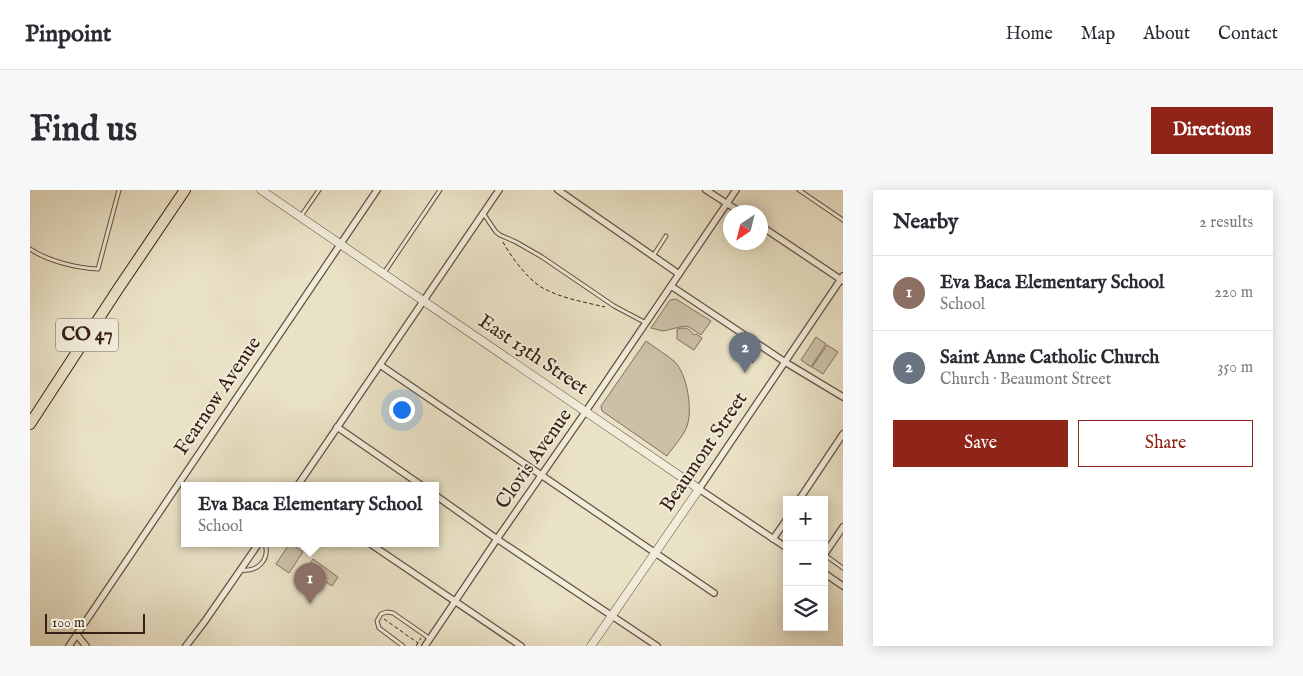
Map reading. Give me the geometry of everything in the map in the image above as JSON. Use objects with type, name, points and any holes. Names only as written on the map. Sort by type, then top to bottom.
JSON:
[{"type":"highway","name":"CO 47","points":[[30,424],[112,296],[186,190]]},
{"type":"street","name":"East 13th Street","points":[[261,190],[783,545]]},
{"type":"street","name":"Fearnow Avenue","points":[[69,646],[377,190]]},
{"type":"street","points":[[300,482],[499,190]]},
{"type":"street","points":[[558,190],[680,274]]},
{"type":"street","points":[[706,190],[727,204]]},
{"type":"street","name":"Clovis Avenue","points":[[425,646],[736,190]]},
{"type":"street","points":[[768,231],[842,279]]},
{"type":"street","name":"Beaumont Street","points":[[591,646],[842,279]]},
{"type":"street","points":[[671,286],[784,362],[843,397]]},
{"type":"street","points":[[380,365],[714,593]]},
{"type":"street","points":[[338,427],[417,482]]},
{"type":"street","points":[[803,496],[843,434]]},
{"type":"street","points":[[439,498],[657,646]]},
{"type":"street","points":[[774,539],[783,525]]},
{"type":"street","points":[[828,549],[843,527]]},
{"type":"street","points":[[186,646],[256,547]]},
{"type":"street","points":[[375,547],[521,646]]},
{"type":"street","points":[[828,576],[843,586]]},
{"type":"street","points":[[77,635],[86,646]]},
{"type":"lane","points":[[30,249],[41,257],[85,268],[98,269],[119,190]]},
{"type":"lane","points":[[301,217],[319,190]]},
{"type":"lane","points":[[384,273],[440,190]]},
{"type":"lane","points":[[799,190],[843,220]]},
{"type":"lane","points":[[484,213],[498,234],[516,242],[614,306],[646,323]]},
{"type":"lane","points":[[653,256],[666,236]]},
{"type":"lane","points":[[240,570],[254,569],[260,565],[265,560],[267,554],[266,547]]},
{"type":"lane","points":[[828,558],[843,568]]},
{"type":"lane","points":[[400,645],[379,628],[377,621],[384,612],[393,613],[430,639]]},
{"type":"path","points":[[498,234],[516,262],[538,285],[569,298],[606,307]]},
{"type":"path","points":[[752,362],[755,358]]},
{"type":"path","points":[[379,616],[418,643]]},
{"type":"path","points":[[416,646],[424,635]]},
{"type":"shaded area","points":[[676,299],[711,321],[701,335],[684,326],[663,331],[651,328],[670,300]]},
{"type":"shaded area","points":[[677,329],[688,329],[694,335],[696,334],[702,338],[694,350],[677,339]]},
{"type":"shaded area","points":[[816,337],[826,344],[811,367],[801,360]]},
{"type":"shaded area","points":[[646,341],[675,362],[683,375],[688,392],[689,419],[687,426],[667,456],[602,411],[601,406]]},
{"type":"shaded area","points":[[827,345],[838,352],[823,374],[812,367]]},
{"type":"shaded area","points":[[287,547],[296,547],[303,552],[289,573],[276,564]]},
{"type":"shaded area","points":[[313,559],[338,577],[332,586],[306,569]]},
{"type":"place","name":"Saint Anne Catholic Church","points":[[745,373]]},
{"type":"place","name":"Eva Baca Elementary School","points":[[310,604]]}]
